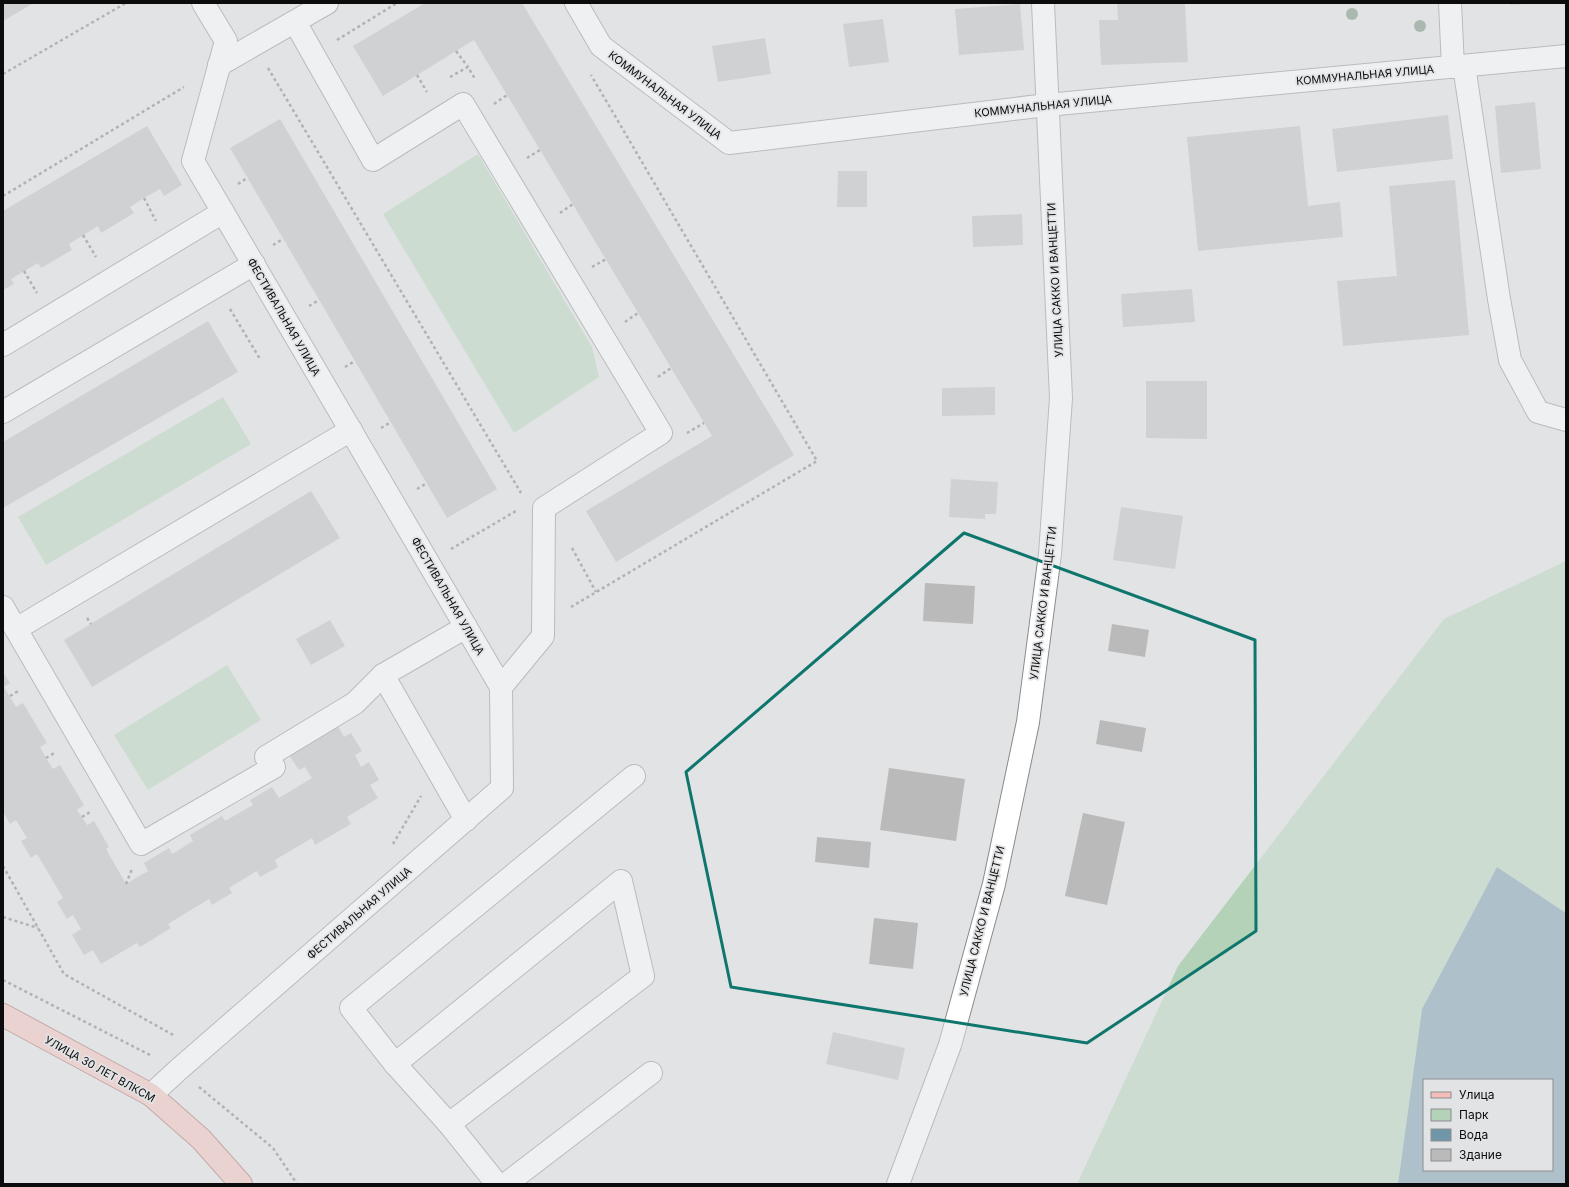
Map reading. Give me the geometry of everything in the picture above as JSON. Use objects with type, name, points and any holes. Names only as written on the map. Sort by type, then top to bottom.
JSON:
[{"type":"main road","name":"УЛИЦА 30 ЛЕТ ВЛКСМ","points":[[3,1015],[151,1095],[201,1139],[241,1184]]},
{"type":"street","name":"ФЕСТИВАЛЬНАЯ УЛИЦА","points":[[151,1095],[196,1054],[502,788],[501,687],[193,161],[226,41],[203,3]]},
{"type":"street","points":[[219,66],[327,3]]},
{"type":"street","name":"КОММУНАЛЬНАЯ УЛИЦА","points":[[576,3],[601,46],[729,143],[1047,105],[1566,56]]},
{"type":"street","name":"УЛИЦА САККО И ВАНЦЕТТИ","points":[[898,1184],[950,1045],[994,884],[1028,722],[1050,554],[1060,398],[1043,3]]},
{"type":"street","points":[[1450,3],[1458,67],[1510,360],[1538,412],[1566,420]]},
{"type":"street","points":[[295,22],[373,160],[463,104],[660,433],[544,508],[543,636],[501,687]]},
{"type":"street","points":[[3,345],[223,212]]},
{"type":"street","points":[[3,412],[254,264]]},
{"type":"street","points":[[16,629],[351,430]]},
{"type":"street","points":[[3,607],[141,844],[274,767],[266,757],[355,703],[383,675],[466,627]]},
{"type":"street","points":[[383,675],[466,820]]},
{"type":"street","points":[[496,1184],[449,1124],[395,1064],[351,1008],[634,776]]},
{"type":"street","points":[[395,1064],[621,881],[643,976],[449,1124]]},
{"type":"street","points":[[506,1184],[651,1073]]},
{"type":"path","points":[[3,74],[126,3]]},
{"type":"path","points":[[254,45],[523,495]]},
{"type":"path","points":[[456,51],[468,67]]},
{"type":"path","points":[[3,196],[219,66]]},
{"type":"path","points":[[589,71],[817,461],[596,592]]},
{"type":"path","points":[[417,75],[427,92]]},
{"type":"path","points":[[491,106],[507,95]]},
{"type":"path","points":[[523,160],[540,150]]},
{"type":"path","points":[[556,215],[573,204]]},
{"type":"path","points":[[588,270],[606,259]]},
{"type":"path","points":[[229,308],[260,359]]},
{"type":"path","points":[[621,324],[638,313]]},
{"type":"path","points":[[654,379],[671,368]]},
{"type":"path","points":[[686,434],[704,423]]},
{"type":"path","points":[[445,552],[518,510]]},
{"type":"path","points":[[3,866],[64,974],[177,1037]]},
{"type":"path","points":[[3,917],[38,928]]},
{"type":"highlighted area","points":[[964,533],[1255,640],[1256,931],[1087,1043],[731,987],[686,772]]},
{"type":"green space","points":[[478,154],[592,347],[599,377],[514,433],[383,214]]},
{"type":"green space","points":[[223,397],[251,444],[46,565],[18,517]]},
{"type":"green space","points":[[1566,561],[1566,913],[1497,867],[1422,1009],[1398,1184],[1077,1184],[1178,966],[1444,619]]},
{"type":"green space","points":[[227,665],[261,720],[148,790],[114,735]]},
{"type":"water","points":[[1497,867],[1566,913],[1566,1184],[1398,1184],[1422,1009]]},
{"type":"building","points":[[3,3],[34,3],[3,21]]},
{"type":"building","points":[[425,3],[522,3],[794,455],[616,562],[586,511],[712,436],[474,40],[383,96],[353,46]]},
{"type":"building","points":[[1117,3],[1185,3],[1188,62],[1101,65],[1099,20],[1118,20]]},
{"type":"building","points":[[1510,3],[1528,3],[1528,4],[1510,5]]},
{"type":"building","points":[[1020,4],[1024,50],[959,55],[955,9]]},
{"type":"building","points":[[883,19],[889,62],[849,67],[843,24]]},
{"type":"building","points":[[765,38],[771,74],[718,82],[712,46]]},
{"type":"building","points":[[1535,102],[1541,169],[1501,173],[1495,106]]},
{"type":"building","points":[[1448,115],[1453,159],[1337,172],[1332,129]]},
{"type":"building","points":[[280,119],[497,489],[447,518],[230,148]]},
{"type":"building","points":[[147,126],[182,185],[164,196],[160,189],[144,198],[130,207],[134,213],[101,233],[98,226],[69,244],[72,250],[41,268],[38,263],[11,279],[14,284],[3,290],[3,211]]},
{"type":"building","points":[[1300,126],[1308,206],[1340,202],[1343,237],[1198,251],[1187,137]]},
{"type":"building","points":[[838,171],[867,171],[867,207],[837,207]]},
{"type":"building","points":[[1455,180],[1469,335],[1343,346],[1337,281],[1397,276],[1389,186]]},
{"type":"building","points":[[1022,214],[1023,245],[973,247],[972,216]]},
{"type":"building","points":[[1192,289],[1195,322],[1123,327],[1121,294]]},
{"type":"building","points":[[208,321],[238,372],[3,508],[3,442]]},
{"type":"building","points":[[1146,381],[1207,381],[1207,439],[1146,438]]},
{"type":"building","points":[[995,387],[995,415],[942,416],[942,388]]},
{"type":"building","points":[[951,479],[998,482],[996,514],[985,514],[985,519],[949,517]]},
{"type":"building","points":[[311,491],[340,538],[92,687],[64,640]]},
{"type":"building","points":[[1121,507],[1183,516],[1175,569],[1113,560]]},
{"type":"building","points":[[925,583],[975,586],[973,624],[923,621]]},
{"type":"building","points":[[330,620],[345,646],[311,665],[296,639]]},
{"type":"building","points":[[1112,624],[1149,630],[1145,657],[1108,651]]},
{"type":"building","points":[[3,672],[10,683],[4,687],[16,707],[23,703],[47,743],[40,747],[46,758],[53,769],[60,765],[84,805],[77,810],[87,825],[94,821],[109,847],[106,849],[126,884],[148,871],[144,863],[169,848],[172,854],[193,841],[190,835],[222,816],[225,821],[253,805],[250,800],[272,787],[279,798],[312,778],[305,767],[299,770],[289,755],[338,726],[344,737],[351,733],[362,751],[355,755],[361,767],[369,762],[379,780],[370,785],[378,798],[347,817],[351,824],[315,845],[312,838],[275,860],[278,867],[260,877],[257,871],[229,888],[232,893],[212,905],[209,899],[168,924],[171,928],[140,947],[137,943],[101,964],[93,950],[84,955],[72,935],[81,929],[73,915],[67,919],[57,902],[63,898],[37,854],[31,858],[21,841],[27,838],[16,820],[10,824],[3,812]]},
{"type":"building","points":[[1100,720],[1146,728],[1142,752],[1096,744]]},
{"type":"building","points":[[889,768],[965,779],[956,841],[880,830]]},
{"type":"building","points":[[1083,813],[1125,822],[1107,905],[1065,896]]},
{"type":"building","points":[[817,837],[871,842],[869,868],[815,862]]},
{"type":"building","points":[[874,918],[918,923],[913,969],[869,964]]},
{"type":"building","points":[[833,1032],[905,1048],[898,1080],[826,1064]]}]
